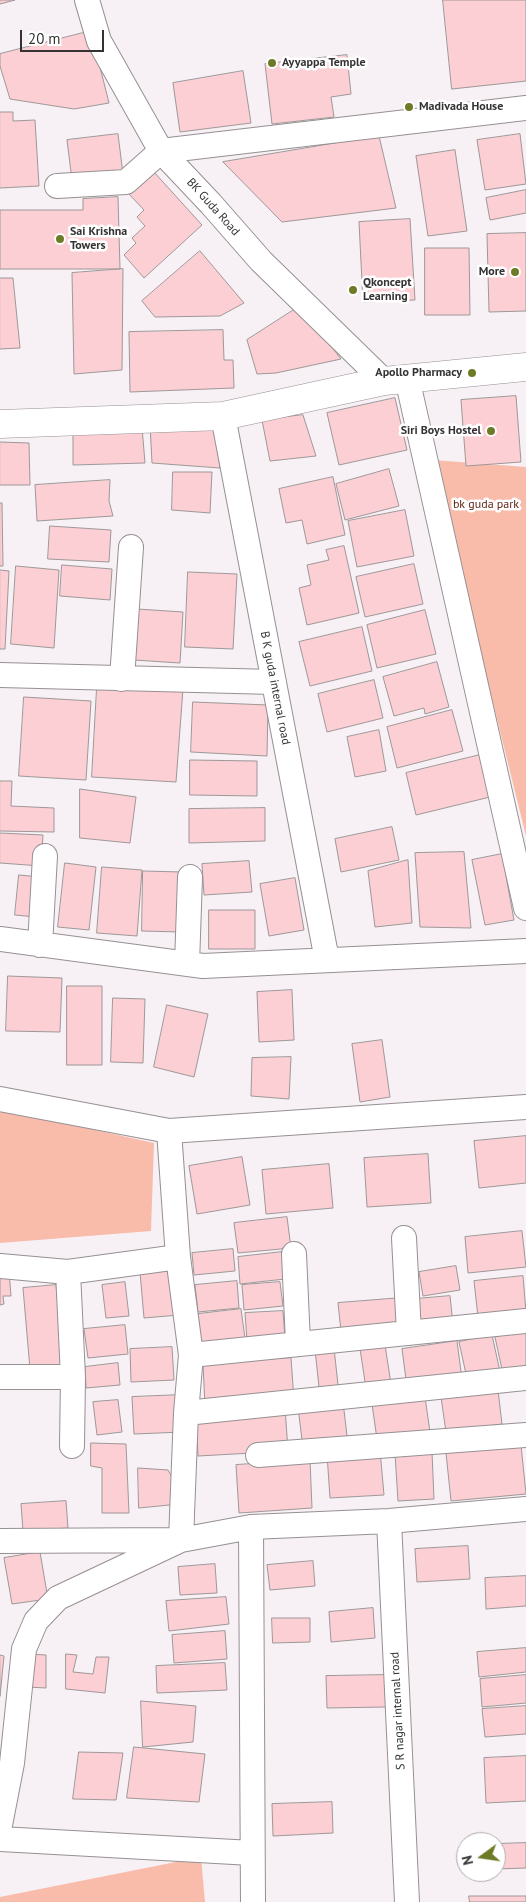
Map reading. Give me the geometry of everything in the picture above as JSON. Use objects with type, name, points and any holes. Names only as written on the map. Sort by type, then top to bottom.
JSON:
[{"type":"street","name":"BK Guda Road","points":[[88,0],[99,41],[161,150],[261,261],[396,380]]},
{"type":"street","points":[[57,186],[126,182],[161,150],[526,108]]},
{"type":"street","points":[[0,424],[223,416],[396,380],[526,367]]},
{"type":"street","points":[[396,380],[526,908]]},
{"type":"street","name":"B K guda internal road","points":[[223,416],[327,960]]},
{"type":"street","points":[[122,679],[131,547]]},
{"type":"street","points":[[0,674],[274,682]]},
{"type":"street","points":[[40,945],[45,856]]},
{"type":"street","points":[[187,964],[190,877]]},
{"type":"street","points":[[0,939],[203,966],[526,951]]},
{"type":"street","points":[[0,1099],[169,1131],[526,1107]]},
{"type":"street","points":[[169,1131],[178,1257],[191,1355],[186,1413],[181,1540]]},
{"type":"street","points":[[404,1238],[409,1333]]},
{"type":"street","points":[[294,1254],[298,1343]]},
{"type":"street","points":[[0,1266],[68,1272],[178,1257]]},
{"type":"street","points":[[68,1272],[73,1377],[72,1446]]},
{"type":"street","points":[[191,1355],[526,1322]]},
{"type":"street","points":[[0,1377],[73,1377]]},
{"type":"street","points":[[186,1413],[526,1378]]},
{"type":"street","points":[[258,1455],[526,1435]]},
{"type":"street","points":[[0,1542],[181,1540],[251,1526],[389,1521],[526,1509]]},
{"type":"street","name":"S R nagar internal road","points":[[389,1521],[408,1902]]},
{"type":"street","points":[[251,1526],[253,1902]]},
{"type":"street","points":[[0,1825],[12,1763],[24,1649],[36,1620],[58,1598],[181,1540]]},
{"type":"street","points":[[0,1839],[252,1853]]},
{"type":"green space","name":"bk guda park","points":[[433,460],[526,467],[526,836]]},
{"type":"green space","points":[[0,1109],[154,1143],[151,1231],[0,1243]]},
{"type":"green space","points":[[201,1857],[205,1902],[0,1902],[0,1897]]},
{"type":"building","points":[[0,0],[15,0],[0,4]]},
{"type":"building","points":[[443,0],[526,0],[526,81],[452,89]]},
{"type":"building","points":[[91,31],[109,103],[74,109],[10,99],[0,66],[0,54]]},
{"type":"building","points":[[347,55],[351,94],[331,97],[334,117],[272,124],[265,64]]},
{"type":"building","points":[[243,71],[251,123],[180,132],[173,83]]},
{"type":"building","points":[[0,112],[13,112],[13,121],[35,120],[39,186],[0,188]]},
{"type":"building","points":[[118,134],[123,174],[72,180],[67,140]]},
{"type":"building","points":[[520,134],[526,184],[485,190],[477,140]]},
{"type":"building","points":[[379,136],[396,208],[282,222],[223,162]]},
{"type":"building","points":[[455,150],[467,231],[428,236],[416,156]]},
{"type":"building","points":[[153,171],[202,225],[144,278],[124,255],[136,243],[132,238],[145,226],[137,217],[144,210],[128,193]]},
{"type":"building","points":[[526,190],[526,213],[490,220],[486,198]]},
{"type":"building","name":"Sai Krishna Towers","points":[[118,197],[120,269],[0,269],[0,210],[83,210],[83,199]]},
{"type":"building","points":[[410,219],[415,300],[363,302],[359,222]]},
{"type":"building","points":[[526,233],[526,311],[489,312],[487,234]]},
{"type":"building","points":[[425,248],[469,248],[470,315],[425,315]]},
{"type":"building","points":[[200,251],[244,303],[220,316],[155,317],[142,301]]},
{"type":"building","points":[[123,269],[122,370],[74,374],[72,273]]},
{"type":"building","points":[[0,278],[13,278],[20,348],[0,349]]},
{"type":"building","points":[[300,306],[341,359],[276,373],[257,374],[247,340]]},
{"type":"building","points":[[223,330],[224,360],[233,360],[234,388],[130,392],[129,332]]},
{"type":"building","name":"Siri Boys Hostel","points":[[516,396],[521,462],[466,466],[461,400]]},
{"type":"building","points":[[395,398],[407,450],[339,465],[327,413]]},
{"type":"building","points":[[303,415],[316,456],[270,461],[262,420]]},
{"type":"building","points":[[215,423],[220,468],[152,463],[150,424]]},
{"type":"building","points":[[142,427],[145,463],[73,465],[73,429]]},
{"type":"building","points":[[0,442],[29,443],[30,485],[0,485]]},
{"type":"building","points":[[389,469],[399,506],[345,520],[336,484]]},
{"type":"building","points":[[173,472],[212,472],[210,513],[172,510]]},
{"type":"building","points":[[333,477],[345,535],[307,544],[302,520],[286,523],[279,489]]},
{"type":"building","points":[[110,480],[109,501],[113,516],[37,521],[35,485]]},
{"type":"building","points":[[0,503],[2,503],[3,566],[0,566]]},
{"type":"building","points":[[405,510],[414,556],[357,567],[348,521]]},
{"type":"building","points":[[50,526],[111,530],[109,562],[48,559]]},
{"type":"building","points":[[344,546],[359,613],[307,625],[299,588],[311,585],[307,565],[329,560],[326,550]]},
{"type":"building","points":[[414,564],[423,604],[365,617],[356,577]]},
{"type":"building","points":[[62,565],[112,569],[110,600],[60,596]]},
{"type":"building","points":[[16,566],[59,570],[54,648],[11,644]]},
{"type":"building","points":[[0,570],[9,571],[5,649],[0,649]]},
{"type":"building","points":[[188,572],[237,574],[233,649],[185,647]]},
{"type":"building","points":[[137,609],[183,612],[180,663],[134,660]]},
{"type":"building","points":[[425,610],[436,654],[377,668],[367,625]]},
{"type":"building","points":[[362,627],[372,671],[310,686],[299,642]]},
{"type":"building","points":[[437,662],[449,707],[425,714],[424,708],[394,716],[383,677]]},
{"type":"building","points":[[374,680],[383,718],[327,732],[318,694]]},
{"type":"building","points":[[97,688],[183,689],[176,782],[92,777]]},
{"type":"building","points":[[24,697],[91,701],[86,780],[19,776]]},
{"type":"building","points":[[193,702],[268,705],[267,756],[191,752]]},
{"type":"building","points":[[452,710],[463,751],[397,768],[387,727]]},
{"type":"building","points":[[379,730],[386,771],[355,777],[347,737]]},
{"type":"building","points":[[480,755],[490,797],[416,815],[406,773]]},
{"type":"building","points":[[190,760],[257,761],[257,796],[190,795]]},
{"type":"building","points":[[0,781],[12,781],[11,806],[54,808],[54,832],[0,831]]},
{"type":"building","points":[[80,789],[136,797],[130,843],[80,838]]},
{"type":"building","points":[[265,808],[265,841],[189,843],[189,809]]},
{"type":"building","points":[[392,827],[399,860],[341,872],[335,839]]},
{"type":"building","points":[[0,833],[43,835],[41,866],[0,863]]},
{"type":"building","points":[[464,852],[471,928],[420,927],[415,853]]},
{"type":"building","points":[[502,854],[514,920],[485,925],[472,860]]},
{"type":"building","points":[[408,860],[412,923],[375,927],[368,871]]},
{"type":"building","points":[[249,861],[252,892],[204,895],[202,864]]},
{"type":"building","points":[[65,863],[96,867],[89,930],[58,927]]},
{"type":"building","points":[[102,867],[142,870],[137,936],[97,933]]},
{"type":"building","points":[[143,871],[183,872],[181,932],[142,931]]},
{"type":"building","points":[[19,875],[40,877],[36,917],[15,915]]},
{"type":"building","points":[[295,878],[304,930],[269,936],[260,884]]},
{"type":"building","points":[[209,910],[255,910],[255,949],[209,949]]},
{"type":"building","points":[[8,976],[62,978],[60,1032],[6,1031]]},
{"type":"building","points":[[67,986],[102,986],[102,1065],[67,1065]]},
{"type":"building","points":[[292,990],[294,1040],[259,1042],[257,992]]},
{"type":"building","points":[[113,998],[145,999],[143,1063],[111,1062]]},
{"type":"building","points":[[167,1005],[208,1014],[194,1077],[154,1067]]},
{"type":"building","points":[[382,1040],[390,1097],[360,1102],[352,1044]]},
{"type":"building","points":[[291,1057],[289,1099],[251,1096],[252,1058]]},
{"type":"building","points":[[526,1136],[526,1183],[479,1188],[474,1141]]},
{"type":"building","points":[[428,1154],[431,1203],[367,1207],[364,1158]]},
{"type":"building","points":[[242,1157],[250,1205],[197,1214],[189,1166]]},
{"type":"building","points":[[329,1164],[333,1208],[266,1214],[262,1170]]},
{"type":"building","points":[[287,1217],[291,1248],[238,1253],[234,1223]]},
{"type":"building","points":[[522,1231],[526,1267],[468,1273],[465,1237]]},
{"type":"building","points":[[233,1249],[235,1271],[194,1275],[192,1253]]},
{"type":"building","points":[[282,1252],[285,1279],[240,1284],[238,1257]]},
{"type":"building","points":[[456,1266],[460,1290],[423,1296],[419,1272]]},
{"type":"building","points":[[174,1269],[179,1315],[144,1318],[140,1272]]},
{"type":"building","points":[[9,1271],[11,1296],[3,1296],[4,1304],[0,1305],[0,1272]]},
{"type":"building","points":[[523,1276],[526,1312],[478,1317],[474,1281]]},
{"type":"building","points":[[237,1281],[239,1308],[198,1312],[195,1285]]},
{"type":"building","points":[[125,1282],[129,1316],[106,1318],[102,1285]]},
{"type":"building","points":[[280,1282],[283,1306],[244,1310],[242,1285]]},
{"type":"building","points":[[56,1285],[64,1366],[30,1369],[23,1288]]},
{"type":"building","points":[[450,1296],[453,1324],[418,1327],[415,1299]]},
{"type":"building","points":[[401,1298],[404,1326],[341,1331],[338,1303]]},
{"type":"building","points":[[241,1309],[245,1338],[201,1343],[198,1314]]},
{"type":"building","points":[[283,1311],[285,1338],[247,1340],[245,1313]]},
{"type":"building","points":[[125,1325],[128,1354],[88,1358],[84,1329]]},
{"type":"building","points":[[526,1331],[526,1370],[503,1374],[495,1337]]},
{"type":"building","points":[[492,1335],[501,1376],[468,1383],[459,1342]]},
{"type":"building","points":[[457,1341],[462,1379],[407,1387],[402,1349]]},
{"type":"building","points":[[385,1345],[391,1384],[366,1388],[360,1349]]},
{"type":"building","points":[[172,1347],[174,1380],[131,1382],[130,1349]]},
{"type":"building","points":[[334,1348],[339,1394],[320,1396],[315,1350]]},
{"type":"building","points":[[291,1358],[294,1400],[205,1405],[203,1364]]},
{"type":"building","points":[[118,1363],[120,1385],[86,1388],[85,1367]]},
{"type":"building","points":[[497,1382],[502,1424],[446,1432],[440,1390]]},
{"type":"building","points":[[424,1390],[430,1432],[377,1439],[371,1397]]},
{"type":"building","points":[[181,1395],[183,1432],[134,1434],[132,1397]]},
{"type":"building","points":[[118,1400],[122,1432],[97,1435],[93,1402]]},
{"type":"building","points":[[343,1402],[348,1444],[303,1448],[298,1407]]},
{"type":"building","points":[[285,1407],[288,1451],[198,1456],[196,1413]]},
{"type":"building","points":[[91,1443],[126,1444],[129,1513],[102,1513],[102,1468],[91,1466]]},
{"type":"building","points":[[521,1445],[526,1494],[451,1501],[446,1453]]},
{"type":"building","points":[[380,1450],[384,1495],[330,1498],[327,1454]]},
{"type":"building","points":[[432,1452],[434,1499],[398,1501],[395,1454]]},
{"type":"building","points":[[310,1460],[312,1508],[239,1513],[236,1465]]},
{"type":"building","points":[[138,1468],[168,1470],[178,1488],[179,1504],[139,1508]]},
{"type":"building","points":[[66,1501],[68,1528],[23,1531],[21,1504]]},
{"type":"building","points":[[468,1546],[470,1579],[417,1582],[415,1549]]},
{"type":"building","points":[[40,1552],[48,1599],[12,1604],[4,1558]]},
{"type":"building","points":[[313,1561],[315,1586],[270,1590],[267,1565]]},
{"type":"building","points":[[215,1564],[217,1593],[180,1595],[178,1567]]},
{"type":"building","points":[[526,1576],[526,1606],[486,1609],[485,1578]]},
{"type":"building","points":[[226,1597],[229,1624],[169,1631],[166,1601]]},
{"type":"building","points":[[373,1608],[375,1638],[331,1642],[329,1612]]},
{"type":"building","points":[[272,1618],[310,1618],[310,1642],[273,1643]]},
{"type":"building","points":[[225,1631],[227,1659],[174,1663],[172,1635]]},
{"type":"building","points":[[526,1648],[526,1672],[479,1677],[477,1652]]},
{"type":"building","points":[[28,1654],[46,1655],[46,1688],[27,1687]]},
{"type":"building","points":[[66,1654],[77,1655],[73,1672],[93,1674],[96,1657],[109,1657],[105,1693],[66,1689]]},
{"type":"building","points":[[0,1655],[4,1656],[0,1696]]},
{"type":"building","points":[[225,1663],[227,1690],[157,1693],[156,1666]]},
{"type":"building","points":[[386,1675],[386,1707],[327,1708],[326,1676]]},
{"type":"building","points":[[526,1675],[526,1703],[482,1707],[480,1679]]},
{"type":"building","points":[[141,1701],[196,1706],[193,1742],[143,1747]]},
{"type":"building","points":[[526,1706],[526,1734],[485,1737],[482,1709]]},
{"type":"building","points":[[134,1747],[205,1754],[199,1802],[127,1798]]},
{"type":"building","points":[[79,1752],[123,1753],[116,1800],[73,1799]]},
{"type":"building","points":[[526,1756],[526,1801],[486,1803],[484,1758]]},
{"type":"building","points":[[332,1802],[333,1833],[273,1836],[272,1804]]},
{"type":"building","points":[[526,1843],[526,1868],[506,1869],[506,1844]]},
{"type":"building","points":[[469,1896],[526,1896],[526,1902],[470,1902]]},
{"type":"place","name":"Ayyappa Temple","points":[[272,63]]},
{"type":"place","name":"Madivada House","points":[[409,107]]},
{"type":"place","name":"Sai Krishna Towers","points":[[60,239]]},
{"type":"place","name":"More","points":[[515,272]]},
{"type":"place","name":"Qkoncept Learning","points":[[353,290]]},
{"type":"place","name":"Apollo Pharmacy","points":[[472,373]]},
{"type":"place","name":"Siri Boys Hostel","points":[[491,431]]}]
